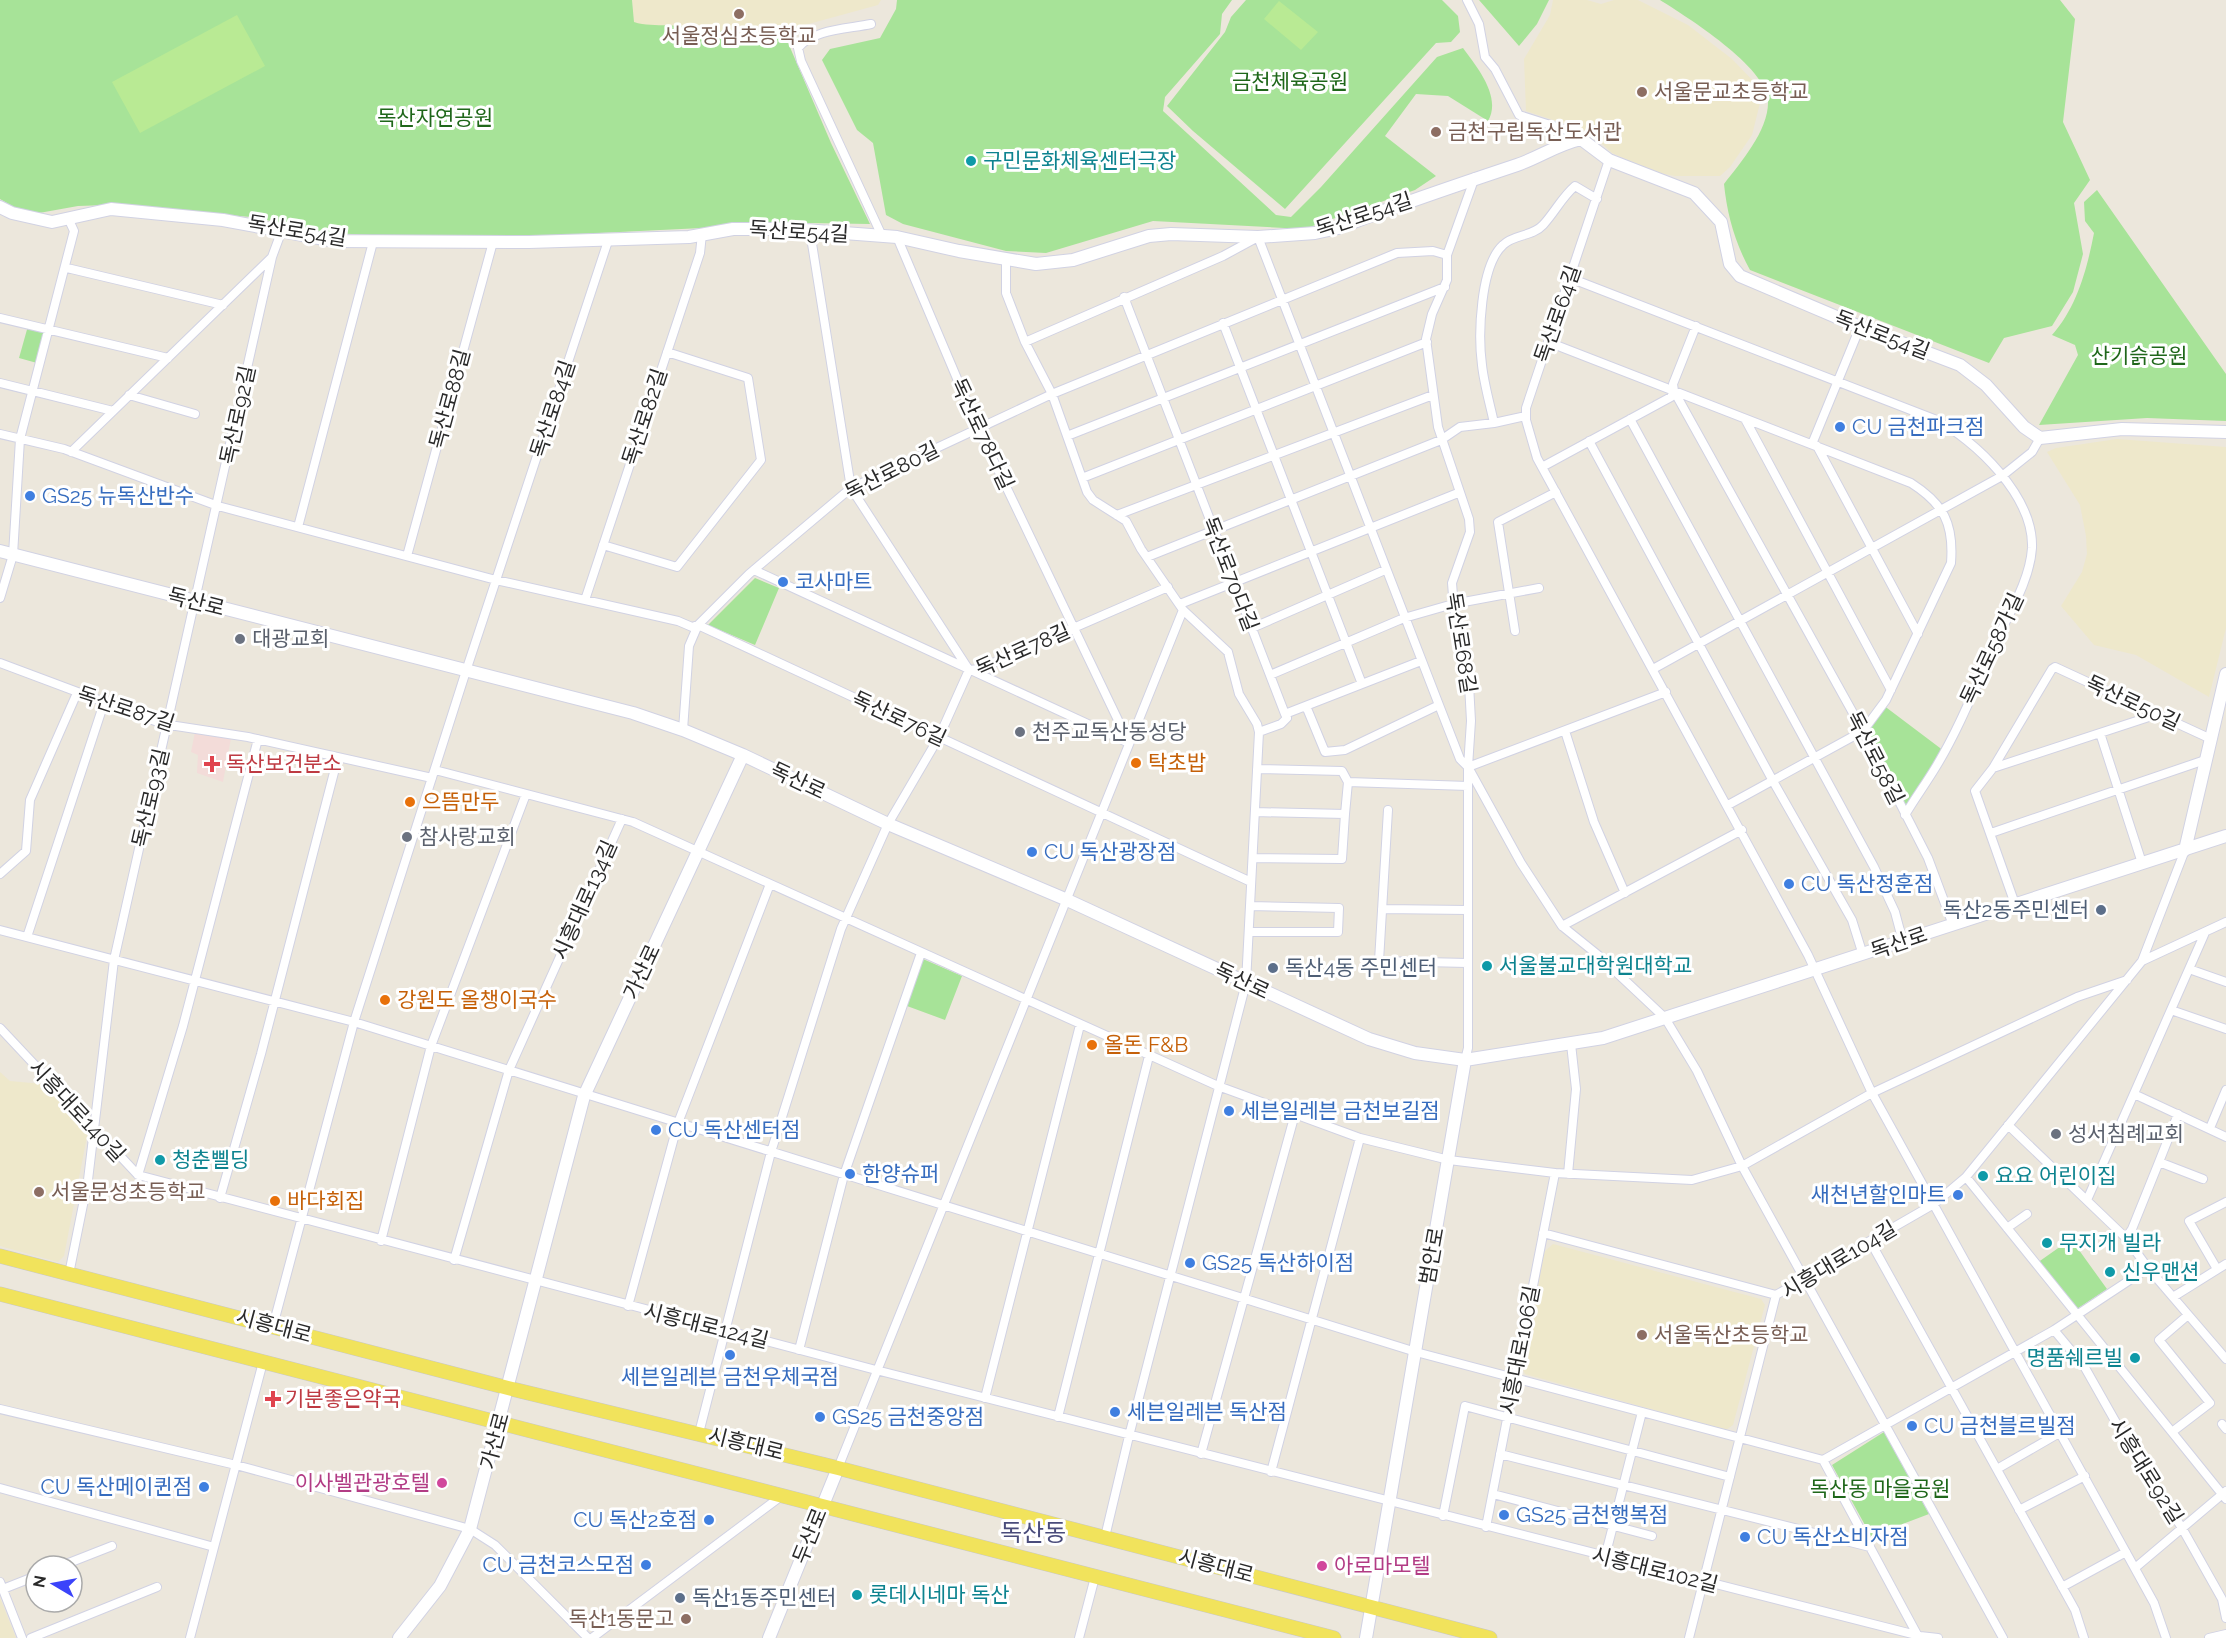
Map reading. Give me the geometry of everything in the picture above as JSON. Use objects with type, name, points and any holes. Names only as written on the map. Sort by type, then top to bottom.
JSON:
[{"type":"main road","name":"독산로54길","points":[[0,207],[36,220],[52,222],[111,209],[223,220],[323,240],[373,242],[493,242],[689,237],[733,229],[810,231],[897,237],[1006,259],[1055,263],[1138,239],[1171,234],[1258,237],[1315,233],[1338,228],[1475,177],[1520,164],[1559,144],[1581,140],[1609,160],[1694,193],[1721,222],[1730,264],[1740,276],[1860,327],[1960,365],[1971,372],[2024,427],[2040,438]]},
{"type":"main road","points":[[2040,438],[2122,429],[2226,432]]},
{"type":"main road","name":"독산로","points":[[0,551],[633,713],[683,730],[742,754],[888,824],[1065,899],[1370,1039],[1415,1053],[1465,1060],[1603,1038],[2226,836]]},
{"type":"main road","points":[[2185,850],[2205,760],[2222,705],[2226,674]]},
{"type":"main road","name":"가산로","points":[[399,1638],[410,1627],[440,1586],[470,1530],[585,1094],[742,754]]},
{"type":"main road","name":"범안로","points":[[1366,1638],[1465,1060]]},
{"type":"main road","name":"시흥대로","points":[[0,1257],[273,1326],[508,1389],[838,1468],[1490,1638]]},
{"type":"main road","name":"시흥대로","points":[[0,1294],[780,1497],[1334,1638]]},
{"type":"main road","name":"두산로","points":[[769,1638],[838,1468]]},
{"type":"street","name":"독산로54길","points":[[1467,0],[1479,24],[1485,57],[1495,69],[1520,115],[1569,131],[1581,140]]},
{"type":"street","points":[[871,24],[816,35],[804,41],[798,48],[801,61],[882,236]]},
{"type":"street","name":"독산로64길","points":[[1609,160],[1526,408],[1537,458],[1742,830],[1815,971],[1872,1093],[2154,1603],[2166,1638]]},
{"type":"street","name":"독산로68길","points":[[1465,1060],[1468,1048],[1468,767],[1471,721],[1469,684],[1453,604],[1452,583],[1470,532],[1469,519],[1441,440],[1432,395],[1426,342],[1432,314],[1445,287],[1447,255],[1475,177]]},
{"type":"street","points":[[1494,423],[1482,364],[1481,335],[1487,276],[1497,253],[1502,245],[1515,237],[1529,234],[1542,226],[1563,196],[1575,186],[1597,199]]},
{"type":"street","points":[[0,598],[13,555],[20,439],[66,268],[74,231],[68,218]]},
{"type":"street","name":"독산로92길","points":[[196,602],[273,257],[282,230]]},
{"type":"street","points":[[810,231],[851,488],[969,670]]},
{"type":"street","name":"독산로82길","points":[[585,600],[700,253],[702,234]]},
{"type":"street","name":"독산로78다길","points":[[897,237],[978,428],[1076,627],[1129,743]]},
{"type":"street","points":[[1025,342],[1124,297],[1223,256],[1258,237],[1460,759],[1468,767],[1521,863],[1562,926],[1598,955],[1665,1018],[1697,1071],[1742,1166],[1806,1278],[2003,1638]]},
{"type":"street","name":"독산로84길","points":[[273,1326],[354,1022],[466,671],[609,238]]},
{"type":"street","points":[[298,527],[373,242]]},
{"type":"street","name":"독산로88길","points":[[407,556],[493,242]]},
{"type":"street","name":"독산로80길","points":[[683,730],[689,646],[698,625],[754,570],[851,488],[1052,394],[1397,253],[1433,251],[1447,255]]},
{"type":"street","points":[[71,452],[273,257]]},
{"type":"street","points":[[1006,259],[1006,292],[1025,342],[1052,394],[1082,478],[1093,500],[1126,522],[1182,607],[1228,652],[1239,694],[1257,724],[1259,732],[1246,983],[1129,1436],[1106,1538]]},
{"type":"street","points":[[66,268],[223,305]]},
{"type":"street","name":"독산로58가길","points":[[1570,278],[1838,380],[1958,430],[1983,453],[2002,476],[2022,510],[2030,532],[2029,565],[2017,596],[1952,735],[1905,815]]},
{"type":"street","points":[[1067,436],[1445,287]]},
{"type":"street","name":"독산로70다길","points":[[1124,297],[1285,714]]},
{"type":"street","points":[[0,318],[49,332],[168,358]]},
{"type":"street","points":[[1223,323],[1362,684]]},
{"type":"street","points":[[1542,467],[1671,397],[1674,391],[1673,384],[1696,326]]},
{"type":"street","points":[[1860,327],[1814,445],[1918,634]]},
{"type":"street","points":[[1082,478],[1426,342]]},
{"type":"street","points":[[1548,342],[1911,483],[1936,501],[1943,510],[1952,546],[1951,563],[1877,715],[1863,732],[1728,805]]},
{"type":"street","points":[[603,544],[677,567],[761,460],[748,378],[667,352]]},
{"type":"street","points":[[0,383],[113,411]]},
{"type":"street","name":"독산로58길","points":[[1674,391],[1863,732],[1928,858],[1953,925]]},
{"type":"street","points":[[129,395],[195,414]]},
{"type":"street","points":[[1117,515],[1432,395]]},
{"type":"street","points":[[1147,557],[1441,440],[1460,427],[1526,416]]},
{"type":"street","points":[[1745,418],[1826,574],[1891,690]]},
{"type":"street","points":[[1630,419],[1874,867],[1895,912],[1903,942]]},
{"type":"street","points":[[0,434],[71,452],[218,506],[496,580],[678,621],[687,626],[698,625]]},
{"type":"street","points":[[1653,669],[2002,476],[2032,452],[2040,438]]},
{"type":"street","points":[[1589,441],[1773,781],[1852,920],[1863,955]]},
{"type":"street","points":[[1515,632],[1498,522],[1556,492]]},
{"type":"street","points":[[838,1468],[1182,607],[1233,581],[1458,493]]},
{"type":"street","points":[[754,570],[1129,743]]},
{"type":"street","points":[[1252,628],[1385,570]]},
{"type":"street","name":"독산로78길","points":[[699,1433],[771,1152],[845,918],[888,824],[939,737],[969,670],[979,669],[1168,587]]},
{"type":"street","points":[[1270,675],[1404,618],[1453,604],[1539,588]]},
{"type":"street","name":"독산로93길","points":[[69,1274],[88,1180],[114,960],[196,602]]},
{"type":"street","name":"독산로76길","points":[[698,625],[1251,882]]},
{"type":"street","points":[[1259,732],[1281,724],[1287,718],[1285,714],[1422,661]]},
{"type":"street","name":"독산로87길","points":[[0,663],[104,703],[168,724],[258,739],[338,757],[433,774]]},
{"type":"street","name":"독산로50길","points":[[1993,768],[2055,667],[2211,739]]},
{"type":"street","points":[[1468,767],[1666,692]]},
{"type":"street","points":[[0,874],[26,850],[30,800],[77,693]]},
{"type":"street","points":[[27,937],[104,703]]},
{"type":"street","points":[[1306,706],[1325,752],[1345,750],[1439,705]]},
{"type":"street","points":[[2015,904],[1976,791],[1993,768],[2158,714]]},
{"type":"street","points":[[1565,731],[1598,832],[1625,893]]},
{"type":"street","points":[[2100,733],[2142,863]]},
{"type":"street","points":[[138,1175],[195,981],[258,739]]},
{"type":"street","points":[[220,1198],[275,1002],[338,757]]},
{"type":"street","points":[[1991,833],[2205,760]]},
{"type":"street","points":[[1252,858],[1342,859],[1348,782],[1342,771],[1257,769]]},
{"type":"street","name":"시흥대로134길","points":[[433,774],[526,794],[622,819],[508,1070],[454,1260]]},
{"type":"street","points":[[1348,782],[1468,786]]},
{"type":"street","points":[[381,1241],[431,1046],[526,794]]},
{"type":"street","points":[[1388,810],[1379,962],[1468,963]]},
{"type":"street","points":[[1255,812],[1345,814]]},
{"type":"street","points":[[622,819],[698,851],[1218,1086],[1360,1138],[1449,1160],[1555,1173],[1692,1180],[1742,1166],[1872,1093],[2056,1006],[2127,980]]},
{"type":"street","points":[[1562,926],[1742,830]]},
{"type":"street","points":[[2142,961],[2185,850]]},
{"type":"street","points":[[628,1306],[678,1123],[770,884]]},
{"type":"street","points":[[1249,932],[1338,932],[1339,909],[1250,906]]},
{"type":"street","points":[[1382,909],[1468,910]]},
{"type":"street","points":[[2142,961],[2226,922]]},
{"type":"street","points":[[0,930],[354,1022],[1416,1352],[1823,1460],[2017,1352],[2148,1268]]},
{"type":"street","points":[[2087,1200],[2204,934]]},
{"type":"street","points":[[799,1350],[844,1174],[921,953]]},
{"type":"street","name":"시흥대로104길","points":[[1689,1638],[1776,1295],[1934,1204],[1966,1177],[2142,961]]},
{"type":"street","points":[[2189,969],[2226,982]]},
{"type":"street","points":[[2170,1010],[2226,1029]]},
{"type":"street","points":[[986,1398],[1080,1025]]},
{"type":"street","name":"시흥대로140길","points":[[0,1028],[93,1130],[138,1175],[454,1260]]},
{"type":"street","points":[[1568,1174],[1576,1089],[1572,1044]]},
{"type":"street","points":[[1058,1417],[1149,1056]]},
{"type":"street","points":[[2210,1128],[2226,1090]]},
{"type":"street","points":[[2134,1094],[2226,1137]]},
{"type":"street","points":[[1201,1454],[1295,1114]]},
{"type":"street","points":[[2126,1238],[2132,1229],[2178,1114]]},
{"type":"street","points":[[2008,1125],[2126,1238],[2148,1268],[2225,1355]]},
{"type":"street","points":[[1360,1138],[1271,1472],[1390,1503]]},
{"type":"street","points":[[2159,1162],[2203,1179]]},
{"type":"street","name":"시흥대로106길","points":[[1486,1527],[1555,1173]]},
{"type":"street","points":[[1966,1177],[2172,1432],[2225,1494],[2135,1568]]},
{"type":"street","points":[[2217,1269],[2189,1221],[2226,1202]]},
{"type":"street","points":[[2007,1228],[2027,1214]]},
{"type":"street","points":[[1543,1233],[1776,1295]]},
{"type":"street","points":[[1870,1241],[2062,1587],[2074,1610],[2084,1638]]},
{"type":"street","points":[[454,1260],[536,1282]]},
{"type":"street","points":[[2173,1297],[2226,1264]]},
{"type":"street","name":"시흥대로124길","points":[[536,1282],[1271,1472]]},
{"type":"street","points":[[2172,1432],[2210,1402],[2159,1340],[2188,1315]]},
{"type":"street","name":"시흥대로92길","points":[[2054,1330],[2084,1366],[2130,1449],[2182,1528],[2222,1599],[2226,1618]]},
{"type":"street","points":[[190,1638],[263,1362]]},
{"type":"street","points":[[1443,1516],[1465,1406],[1730,1477]]},
{"type":"street","points":[[0,1409],[236,1465],[470,1530],[495,1545],[590,1638],[780,1497]]},
{"type":"street","points":[[1605,1557],[1642,1412]]},
{"type":"street","points":[[1997,1469],[2061,1432]]},
{"type":"street","points":[[1500,1454],[1870,1547]]},
{"type":"street","points":[[1823,1460],[1920,1637],[1938,1638]]},
{"type":"street","points":[[2019,1510],[2085,1476]]},
{"type":"street","points":[[0,1488],[214,1547]]},
{"type":"street","points":[[1493,1494],[1652,1536]]},
{"type":"street","name":"시흥대로102길","points":[[1390,1503],[1920,1637]]},
{"type":"street","points":[[84,1557],[112,1546]]},
{"type":"street","points":[[2062,1587],[2126,1552]]},
{"type":"street","points":[[1079,1638],[1095,1577]]},
{"type":"street","points":[[22,1638],[1,1585],[24,1579]]},
{"type":"street","points":[[30,1638],[157,1587]]},
{"type":"street","points":[[2209,1638],[2226,1634]]},
{"type":"shaded area","name":"서울정심초등학교","points":[[632,0],[881,0],[878,5],[735,44],[726,43],[722,31],[699,33],[690,26],[648,27],[634,23]]},
{"type":"shaded area","name":"서울문교초등학교","points":[[1553,0],[1587,0],[1601,4],[1614,0],[1638,0],[1688,25],[1732,59],[1758,86],[1761,99],[1752,135],[1730,167],[1720,176],[1675,176],[1655,172],[1612,153],[1590,132],[1526,111],[1524,59],[1550,15]]},
{"type":"shaded area","points":[[2117,439],[2226,447],[2226,628],[2209,697],[2136,655],[2094,645],[2061,606],[2082,572],[2087,554],[2086,536],[2080,505],[2047,452],[2056,448]]},
{"type":"shaded area","name":"독산보건분소","points":[[195,732],[231,738],[223,782],[197,773],[198,755],[191,752]]},
{"type":"shaded area","name":"서울문성초등학교","points":[[0,1072],[10,1081],[43,1084],[88,1131],[64,1256],[58,1262],[0,1246]]},
{"type":"shaded area","name":"서울독산초등학교","points":[[1553,1244],[1761,1299],[1765,1305],[1733,1425],[1726,1430],[1525,1374],[1521,1365],[1544,1252]]},
{"type":"shaded area","points":[[0,1598],[16,1638],[0,1638]]},
{"type":"green space","name":"독산자연공원","points":[[0,0],[632,0],[634,22],[684,27],[699,33],[722,31],[726,43],[735,44],[783,31],[831,143],[870,224],[738,222],[702,228],[537,236],[373,235],[330,233],[251,217],[107,205],[78,206],[39,213],[22,212],[0,199]]},
{"type":"green space","points":[[897,0],[1232,0],[1222,14],[1220,34],[1165,97],[1163,111],[1276,215],[1291,217],[1321,187],[1437,57],[1463,48],[1486,83],[1490,92],[1492,112],[1488,121],[1448,96],[1416,94],[1385,136],[1436,176],[1415,190],[1304,229],[1153,221],[1046,253],[1006,251],[903,224],[886,215],[873,143],[857,130],[822,60],[830,49],[880,38],[896,9]]},
{"type":"green space","name":"금천체육공원","points":[[1246,0],[1442,0],[1458,16],[1460,32],[1451,42],[1436,43],[1285,209],[1167,106],[1225,32],[1231,17]]},
{"type":"green space","points":[[1479,0],[1549,0],[1537,24],[1519,46]]},
{"type":"green space","points":[[1660,0],[2060,0],[2075,19],[2063,122],[2090,180],[2074,203],[2083,254],[2073,292],[2052,326],[2004,338],[1989,363],[1750,270],[1732,228],[1724,184],[1753,145],[1764,123],[1768,101],[1764,88],[1754,73],[1724,44]]},
{"type":"green space","points":[[1279,1],[1318,32],[1301,50],[1264,19]]},
{"type":"green space","points":[[237,15],[265,66],[140,133],[112,82]]},
{"type":"green space","name":"산기슭공원","points":[[2097,190],[2226,374],[2226,421],[2147,418],[2039,425],[2078,355],[2075,345],[2052,335],[2068,312],[2080,287],[2094,233],[2085,221],[2084,202]]},
{"type":"green space","points":[[28,326],[49,332],[37,363],[19,358]]},
{"type":"green space","points":[[755,578],[779,588],[755,645],[708,625]]},
{"type":"green space","points":[[1883,705],[1944,751],[1915,799],[1902,810],[1863,731]]},
{"type":"green space","points":[[923,959],[962,976],[945,1020],[907,1006]]},
{"type":"green space","points":[[2071,1239],[2107,1289],[2074,1311],[2037,1263]]},
{"type":"green space","name":"독산동 마을공원","points":[[1884,1432],[1929,1514],[1871,1536],[1832,1465]]},
{"type":"place","name":"서울정심초등학교","points":[[739,14]]},
{"type":"place","name":"서울문교초등학교","points":[[1642,92]]},
{"type":"place","name":"금천구립독산도서관","points":[[1436,132]]},
{"type":"place","name":"구민문화체육센터극장","points":[[971,161]]},
{"type":"place","name":"CU 금천파크점","points":[[1840,427]]},
{"type":"place","name":"GS25 뉴독산반수","points":[[30,496]]},
{"type":"place","name":"코사마트","points":[[783,582]]},
{"type":"place","name":"대광교회","points":[[240,639]]},
{"type":"place","name":"천주교독산동성당","points":[[1020,732]]},
{"type":"place","name":"탁초밥","points":[[1136,763]]},
{"type":"place","name":"독산보건분소","points":[[212,764]]},
{"type":"place","name":"으뜸만두","points":[[410,802]]},
{"type":"place","name":"참사랑교회","points":[[407,837]]},
{"type":"place","name":"CU 독산광장점","points":[[1032,852]]},
{"type":"place","name":"CU 독산정훈점","points":[[1789,884]]},
{"type":"place","name":"독산2동주민센터","points":[[2101,910]]},
{"type":"place","name":"서울불교대학원대학교","points":[[1487,966]]},
{"type":"place","name":"독산4동 주민센터","points":[[1273,968]]},
{"type":"place","name":"강원도 올챙이국수","points":[[385,1000]]},
{"type":"place","name":"올돈 F&B","points":[[1092,1045]]},
{"type":"place","name":"세븐일레븐 금천보길점","points":[[1229,1111]]},
{"type":"place","name":"CU 독산센터점","points":[[656,1130]]},
{"type":"place","name":"성서침례교회","points":[[2056,1134]]},
{"type":"place","name":"청춘삘딩","points":[[160,1160]]},
{"type":"place","name":"한양슈퍼","points":[[850,1174]]},
{"type":"place","name":"요요 어린이집","points":[[1983,1176]]},
{"type":"place","name":"서울문성초등학교","points":[[39,1192]]},
{"type":"place","name":"새천년할인마트","points":[[1958,1195]]},
{"type":"place","name":"바다회집","points":[[275,1201]]},
{"type":"place","name":"무지개 빌라","points":[[2047,1243]]},
{"type":"place","name":"GS25 독산하이점","points":[[1190,1263]]},
{"type":"place","name":"신우맨션","points":[[2110,1272]]},
{"type":"place","name":"서울독산초등학교","points":[[1642,1335]]},
{"type":"place","name":"세븐일레븐 금천우체국점","points":[[730,1355]]},
{"type":"place","name":"명품쉐르빌","points":[[2135,1358]]},
{"type":"place","name":"기분좋은약국","points":[[273,1399]]},
{"type":"place","name":"세븐일레븐 독산점","points":[[1115,1412]]},
{"type":"place","name":"GS25 금천중앙점","points":[[820,1417]]},
{"type":"place","name":"CU 금천블르빌점","points":[[1912,1426]]},
{"type":"place","name":"이사벨관광호텔","points":[[442,1483]]},
{"type":"place","name":"CU 독산메이퀸점","points":[[204,1487]]},
{"type":"place","name":"GS25 금천행복점","points":[[1504,1515]]},
{"type":"place","name":"CU 독산2호점","points":[[709,1520]]},
{"type":"place","name":"CU 독산소비자점","points":[[1745,1537]]},
{"type":"place","name":"CU 금천코스모점","points":[[646,1565]]},
{"type":"place","name":"아로마모텔","points":[[1322,1566]]},
{"type":"place","name":"롯데시네마 독산","points":[[857,1595]]},
{"type":"place","name":"독산1동주민센터","points":[[680,1598]]},
{"type":"place","name":"독산1동문고","points":[[686,1619]]},
{"type":"district","name":"독산동","points":[[1033,1533]]}]
